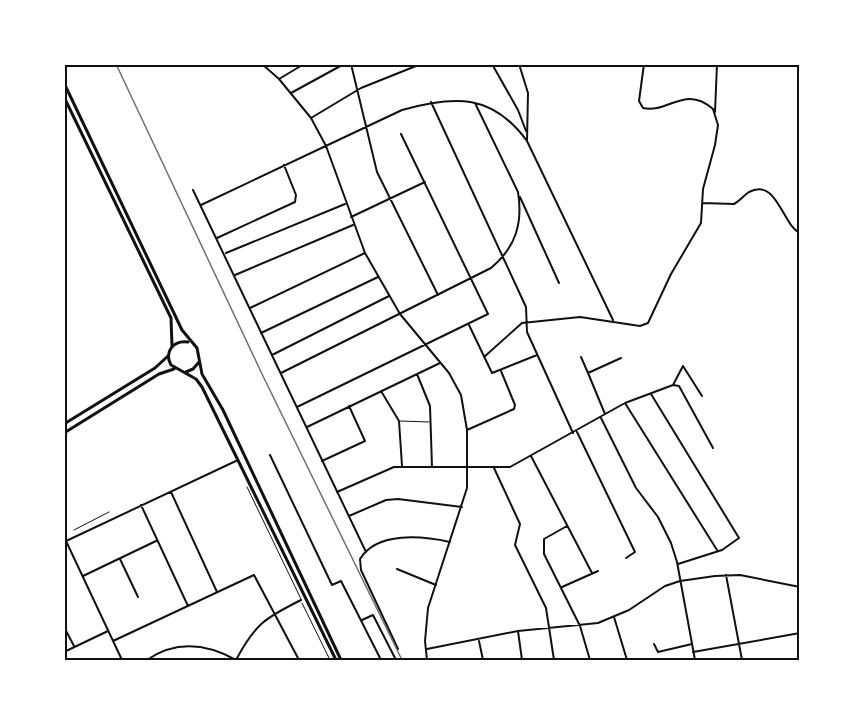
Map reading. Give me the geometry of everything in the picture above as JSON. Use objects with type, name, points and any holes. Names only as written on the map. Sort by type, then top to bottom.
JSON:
[{"type":"main road","points":[[64,83],[189,342],[197,348],[202,374],[223,410],[341,660]]},
{"type":"main road","points":[[64,96],[171,318],[172,347]]},
{"type":"main road","points":[[64,424],[149,372],[180,341],[189,342]]},
{"type":"main road","points":[[168,355],[174,369]]},
{"type":"main road","points":[[184,372],[193,369],[199,361]]},
{"type":"main road","points":[[64,433],[159,374],[174,369],[196,379],[239,460],[336,660]]},
{"type":"street","points":[[262,64],[279,79],[311,118],[326,146],[353,225],[378,277],[400,315],[459,389],[466,430],[469,469],[462,507],[426,615],[427,660]]},
{"type":"street","points":[[279,79],[304,64]]},
{"type":"street","points":[[291,93],[344,64]]},
{"type":"street","points":[[311,118],[357,92],[421,64]]},
{"type":"street","points":[[492,64],[514,102],[527,132]]},
{"type":"street","points":[[519,64],[528,93],[527,141]]},
{"type":"street","points":[[644,64],[639,101],[643,108],[651,109],[684,99],[706,103],[715,113]]},
{"type":"street","points":[[484,357],[518,325],[525,323],[580,317],[643,326],[650,321],[671,274],[698,230],[715,146],[717,64]]},
{"type":"street","points":[[353,65],[357,92],[377,172],[438,295]]},
{"type":"street","points":[[201,205],[402,110],[430,102],[453,99],[475,103],[494,109],[506,116],[527,141],[613,320]]},
{"type":"street","points":[[430,102],[526,308],[525,323],[537,355],[573,433]]},
{"type":"street","points":[[475,103],[559,283]]},
{"type":"street","points":[[297,407],[488,314],[401,134]]},
{"type":"street","points":[[216,238],[295,202],[296,195],[284,165]]},
{"type":"street","points":[[350,217],[424,182]]},
{"type":"street","points":[[702,203],[734,204],[748,192],[757,189],[765,191],[781,205],[789,225],[800,232]]},
{"type":"street","points":[[193,190],[366,552]]},
{"type":"street","points":[[281,373],[485,272],[502,257],[514,239],[520,221],[518,192]]},
{"type":"street","points":[[225,254],[345,204]]},
{"type":"street","points":[[235,275],[353,225]]},
{"type":"street","points":[[250,308],[365,253]]},
{"type":"street","points":[[261,333],[378,277]]},
{"type":"street","points":[[272,355],[389,296]]},
{"type":"street","points":[[469,325],[491,372],[537,355]]},
{"type":"street","points":[[581,357],[605,414]]},
{"type":"street","points":[[588,373],[621,358]]},
{"type":"street","points":[[307,427],[440,363]]},
{"type":"street","points":[[673,385],[683,366],[702,396]]},
{"type":"street","points":[[466,430],[515,408],[500,370]]},
{"type":"street","points":[[417,375],[429,400],[432,467]]},
{"type":"street","points":[[337,492],[378,472],[402,466],[469,469],[510,467],[625,403],[673,385],[679,387],[713,448]]},
{"type":"street","points":[[381,390],[399,421],[402,466]]},
{"type":"street","points":[[650,393],[740,538],[717,551],[678,564]]},
{"type":"street","points":[[625,403],[717,551]]},
{"type":"street","points":[[322,461],[365,441],[349,406]]},
{"type":"street","points":[[601,417],[636,488],[663,527],[678,564],[695,660]]},
{"type":"street","points":[[577,431],[635,552],[626,558]]},
{"type":"street","points":[[270,454],[332,585],[341,581],[381,660]]},
{"type":"street","points":[[530,455],[592,573]]},
{"type":"street","points":[[122,660],[65,541],[239,460]]},
{"type":"street","points":[[494,468],[518,518],[520,527],[515,542],[516,549],[546,608],[547,627],[554,660]]},
{"type":"street","points":[[171,492],[217,592]]},
{"type":"street","points":[[349,516],[386,500],[398,499],[462,507]]},
{"type":"street","points":[[141,505],[188,606]]},
{"type":"street","points":[[567,526],[544,539],[544,551],[580,626],[590,660]]},
{"type":"street","points":[[398,649],[359,565],[361,555],[382,544],[416,536],[450,542]]},
{"type":"street","points":[[83,576],[157,540]]},
{"type":"street","points":[[120,558],[138,597]]},
{"type":"street","points":[[396,569],[436,585]]},
{"type":"street","points":[[562,587],[598,571]]},
{"type":"street","points":[[113,641],[254,575],[299,660]]},
{"type":"street","points":[[426,650],[518,631],[580,626],[614,616],[665,586],[680,581],[726,575],[752,576],[800,587]]},
{"type":"street","points":[[726,575],[742,660]]},
{"type":"street","points":[[147,660],[174,648],[198,646],[209,648],[236,660],[250,634],[273,614],[301,600]]},
{"type":"street","points":[[362,621],[374,615],[396,660]]},
{"type":"street","points":[[614,616],[627,660]]},
{"type":"street","points":[[64,627],[74,647]]},
{"type":"street","points":[[64,651],[108,631]]},
{"type":"street","points":[[518,631],[522,660]]},
{"type":"street","points":[[693,652],[800,633]]},
{"type":"street","points":[[479,640],[483,660]]},
{"type":"street","points":[[654,644],[658,652],[692,644]]},
{"type":"lane","points":[[399,421],[431,422]]},
{"type":"lane","points":[[247,487],[330,660]]},
{"type":"lane","points":[[74,530],[109,512]]},
{"type":"railway","points":[[116,64],[262,374],[402,660]]}]
